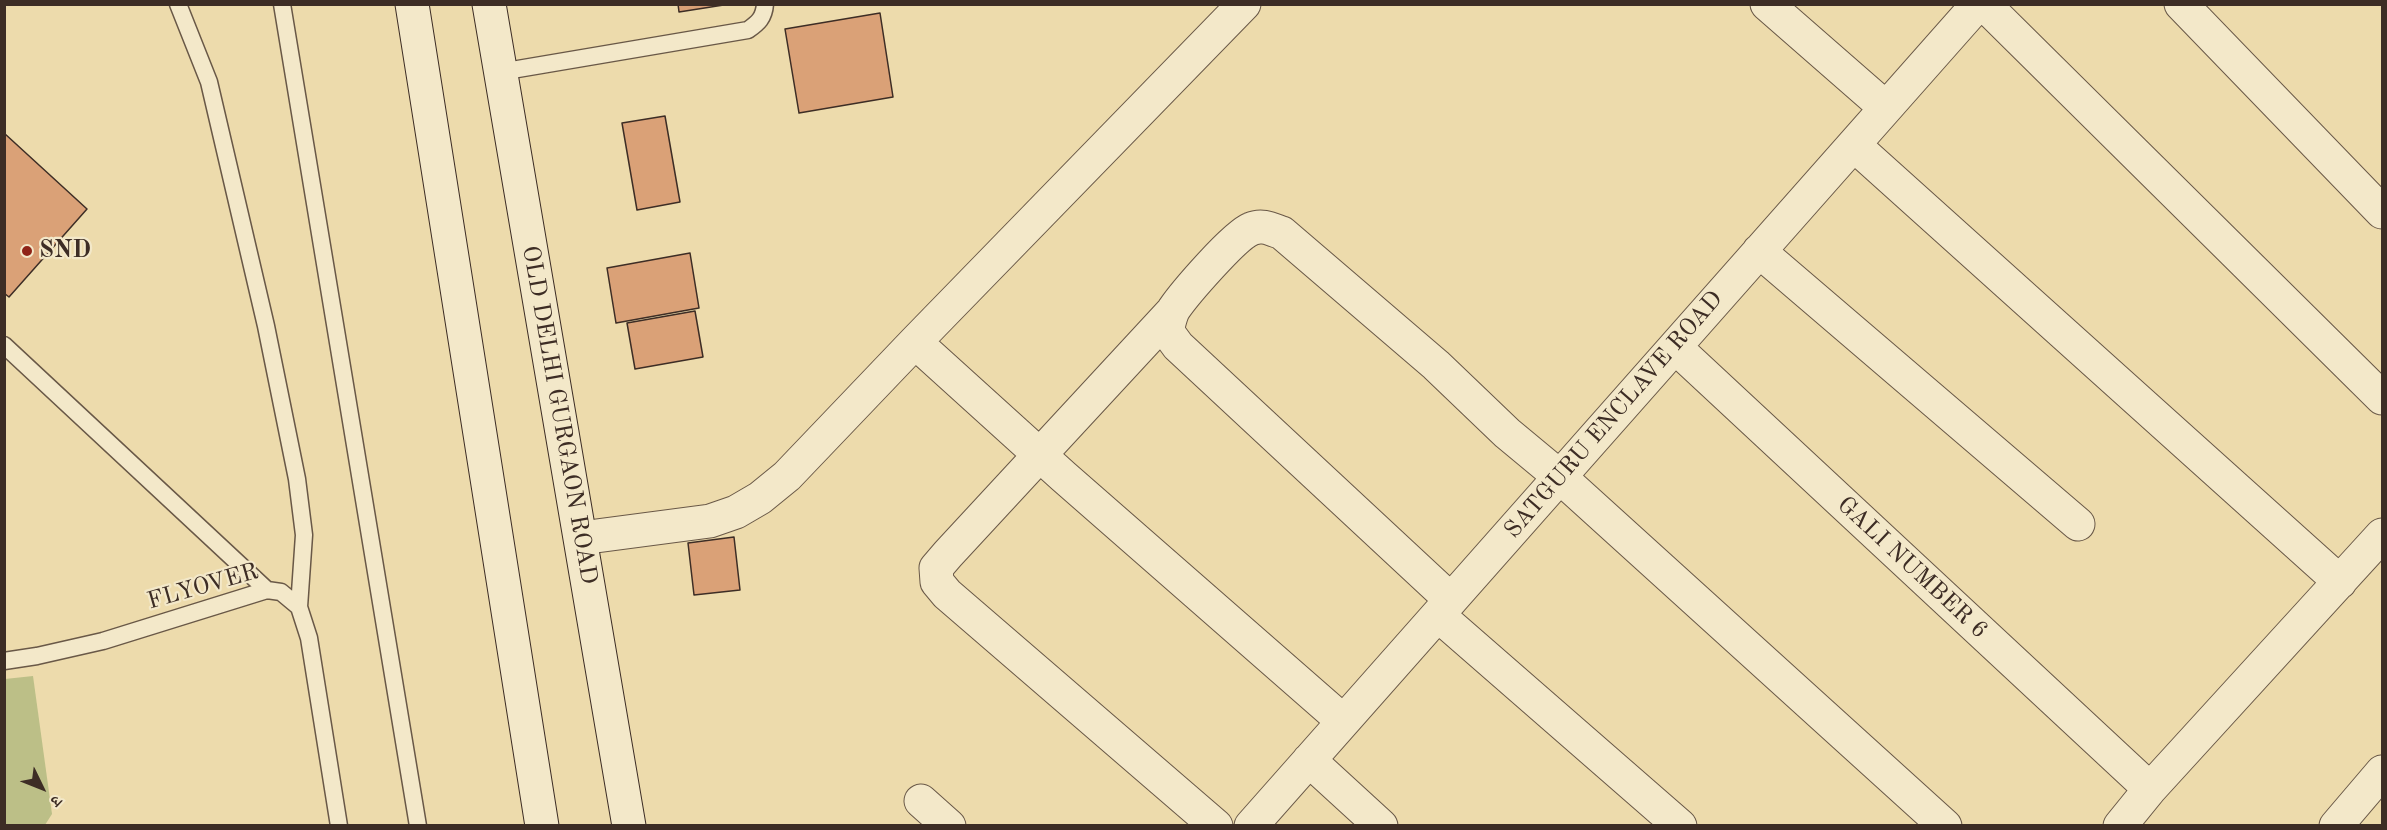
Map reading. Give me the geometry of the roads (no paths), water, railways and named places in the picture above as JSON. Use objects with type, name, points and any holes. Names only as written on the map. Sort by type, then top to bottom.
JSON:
[{"type":"street","points":[[411,4],[542,825]]},
{"type":"street","name":"OLD DELHI GURGAON ROAD","points":[[489,4],[629,825]]},
{"type":"street","points":[[581,538],[710,521],[736,512],[760,498],[787,476],[1244,4]]},
{"type":"street","points":[[1767,4],[1886,108]]},
{"type":"street","name":"SATGURU ENCLAVE ROAD","points":[[1251,825],[1978,4]]},
{"type":"street","points":[[1984,4],[2382,398]]},
{"type":"street","points":[[2181,4],[2382,212]]},
{"type":"street","points":[[1854,145],[2340,582]]},
{"type":"street","points":[[1216,825],[947,594],[937,582],[936,568],[1041,456],[1237,239],[1251,229],[1265,226],[1282,233],[1436,365],[1507,433],[1560,477],[1945,825]]},
{"type":"street","points":[[1759,251],[2078,524]]},
{"type":"street","points":[[1172,312],[1167,332],[1178,346],[1444,608],[1680,825]]},
{"type":"street","points":[[915,342],[1041,456],[1343,721]]},
{"type":"street","name":"GALI NUMBER 6","points":[[1675,347],[2139,813]]},
{"type":"street","points":[[2139,813],[2382,535]]},
{"type":"street","points":[[1309,760],[1381,825]]},
{"type":"street","points":[[2336,825],[2382,772]]},
{"type":"street","points":[[921,801],[949,825]]},
{"type":"lane","points":[[178,4],[209,82],[266,326],[293,457],[304,535],[299,607],[309,638],[339,825]]},
{"type":"lane","points":[[282,4],[418,825]]},
{"type":"lane","points":[[500,72],[748,30],[759,23],[765,4]]},
{"type":"lane","points":[[4,345],[267,590]]},
{"type":"lane","name":"FLYOVER","points":[[4,661],[103,641],[267,590],[282,592],[299,607]]},
{"type":"place","name":"SND","points":[[27,251]]}]
